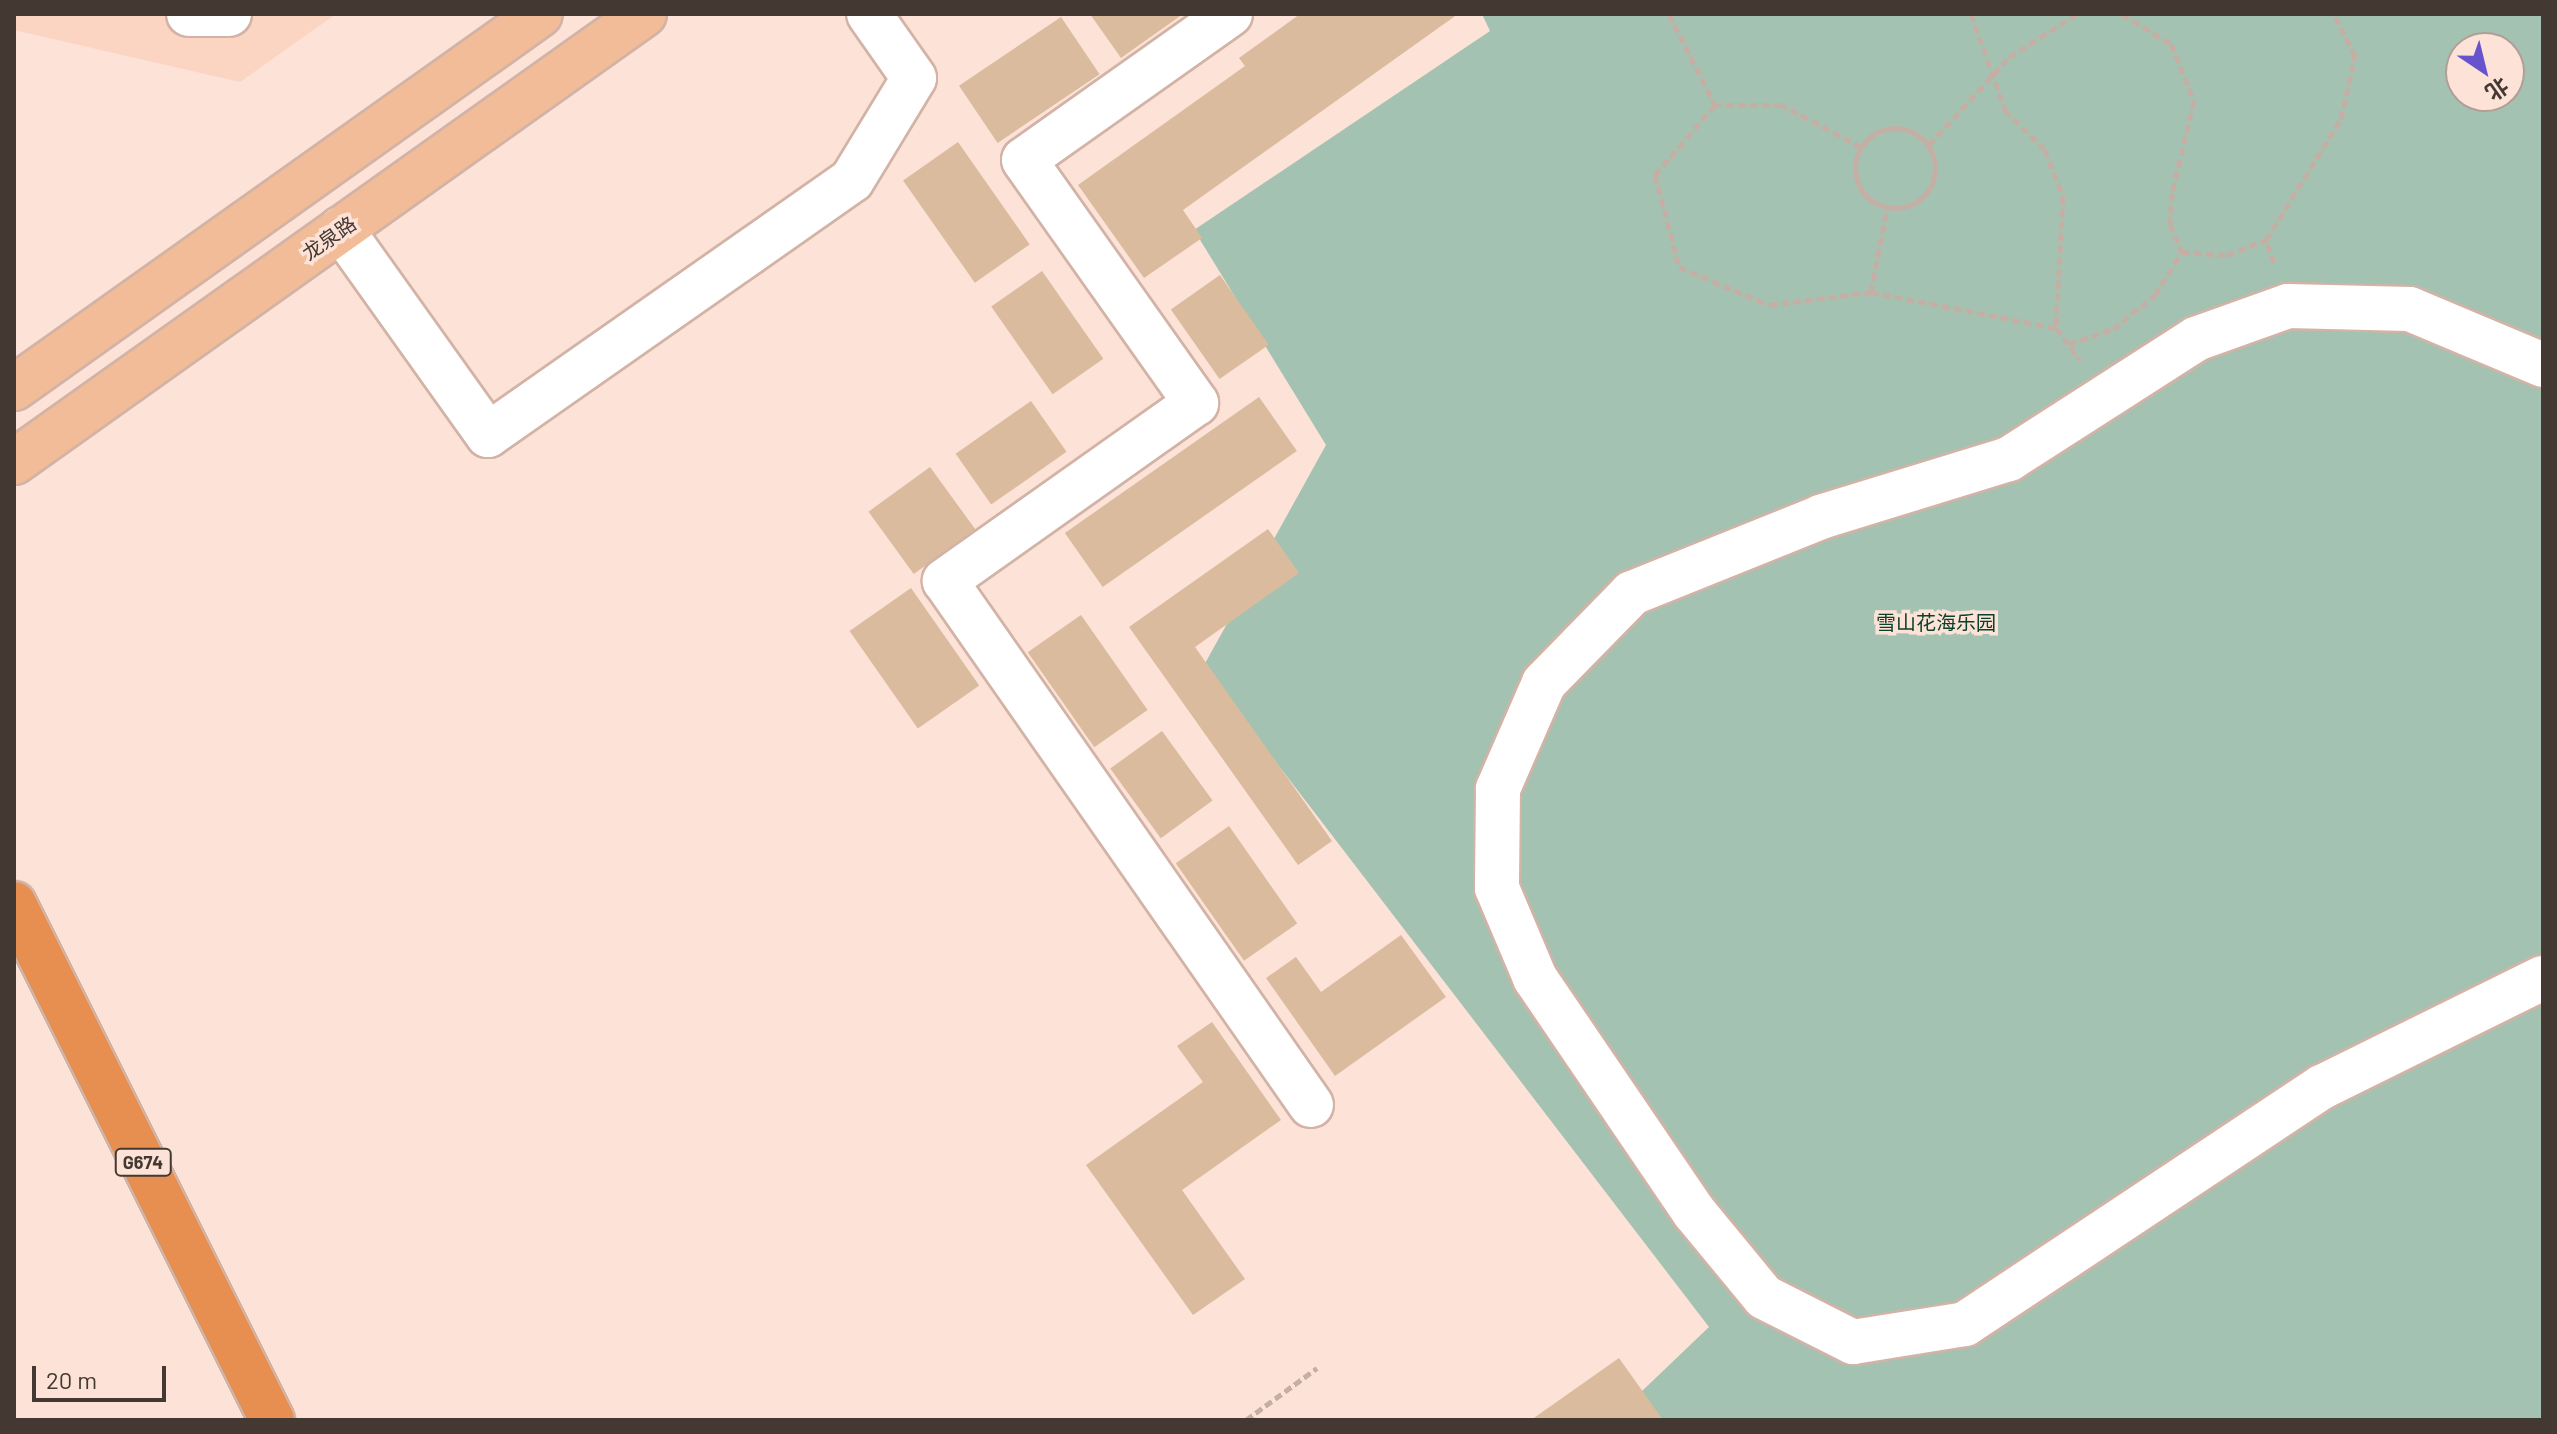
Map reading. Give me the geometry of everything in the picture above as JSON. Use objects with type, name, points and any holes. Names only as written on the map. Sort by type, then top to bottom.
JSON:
[{"type":"highway","name":"G674","points":[[14,904],[272,1420]]},
{"type":"main road","points":[[14,388],[540,14]]},
{"type":"main road","name":"龙泉路","points":[[14,462],[644,14]]},
{"type":"street","points":[[189,14],[229,14]]},
{"type":"street","points":[[341,229],[488,435],[852,180],[914,78],[869,14]]},
{"type":"street","points":[[1230,14],[1024,160],[1196,403],[945,581],[1311,1105]]},
{"type":"street","points":[[2543,365],[2410,309],[2288,306],[2196,339],[2109,400],[2009,459],[1821,517],[1632,593],[1544,683],[1498,789],[1497,888],[1535,978],[1694,1212],[1764,1297],[1853,1342],[1965,1324],[2322,1087],[2543,978]]},
{"type":"path","points":[[1669,14],[1715,105]]},
{"type":"path","points":[[1971,14],[2005,110],[2045,150],[2063,197],[2056,328]]},
{"type":"path","points":[[1929,145],[1994,74],[2077,14]]},
{"type":"path","points":[[2122,14],[2171,44],[2194,101],[2172,193],[2170,224],[2182,252]]},
{"type":"path","points":[[2182,252],[2227,255],[2266,240],[2341,119],[2355,56],[2334,14]]},
{"type":"path","points":[[1861,147],[1782,105],[1715,105],[1655,175],[1679,267],[1769,305],[1871,292],[2056,328],[2109,400]]},
{"type":"path","points":[[1903,128],[1929,145],[1935,176],[1929,191],[1903,208],[1887,209],[1862,192],[1855,177],[1861,147],[1887,129],[1903,128]]},
{"type":"path","points":[[1871,292],[1887,209]]},
{"type":"path","points":[[2266,240],[2288,306]]},
{"type":"path","points":[[2069,344],[2113,329],[2155,295],[2182,252]]},
{"type":"path","points":[[1246,1420],[1317,1368]]},
{"type":"shaded area","points":[[14,14],[336,14],[240,82],[14,30]]},
{"type":"green space","name":"雪山花海乐园","points":[[1482,14],[2543,14],[2543,1420],[1660,1420],[1641,1392],[1709,1327],[1203,667],[1326,445],[1194,230],[1490,31]]},
{"type":"building","points":[[1090,14],[1183,14],[1121,58]]},
{"type":"building","points":[[1300,14],[1458,14],[1183,210],[1202,238],[1144,278],[1078,185],[1245,66],[1239,58]]},
{"type":"building","points":[[1061,17],[1100,74],[998,143],[959,86]]},
{"type":"building","points":[[958,142],[1030,244],[975,283],[903,180]]},
{"type":"building","points":[[1042,271],[1103,359],[1053,394],[991,307]]},
{"type":"building","points":[[1220,275],[1269,345],[1220,379],[1171,309]]},
{"type":"building","points":[[1259,397],[1297,451],[1103,587],[1065,533]]},
{"type":"building","points":[[1031,401],[1067,452],[991,505],[956,454]]},
{"type":"building","points":[[930,467],[975,529],[914,574],[869,512]]},
{"type":"building","points":[[1268,529],[1299,573],[1195,647],[1332,841],[1298,865],[1129,627]]},
{"type":"building","points":[[911,588],[979,685],[918,728],[850,631]]},
{"type":"building","points":[[1081,615],[1148,710],[1094,747],[1028,652]]},
{"type":"building","points":[[1162,731],[1213,801],[1161,838],[1110,769]]},
{"type":"building","points":[[1229,826],[1297,923],[1244,961],[1176,863]]},
{"type":"building","points":[[1401,935],[1446,997],[1335,1076],[1266,978],[1296,957],[1321,992]]},
{"type":"building","points":[[1212,1022],[1281,1120],[1182,1190],[1245,1279],[1193,1315],[1086,1165],[1203,1082],[1177,1046]]},
{"type":"building","points":[[1619,1358],[1663,1420],[1531,1420]]}]
